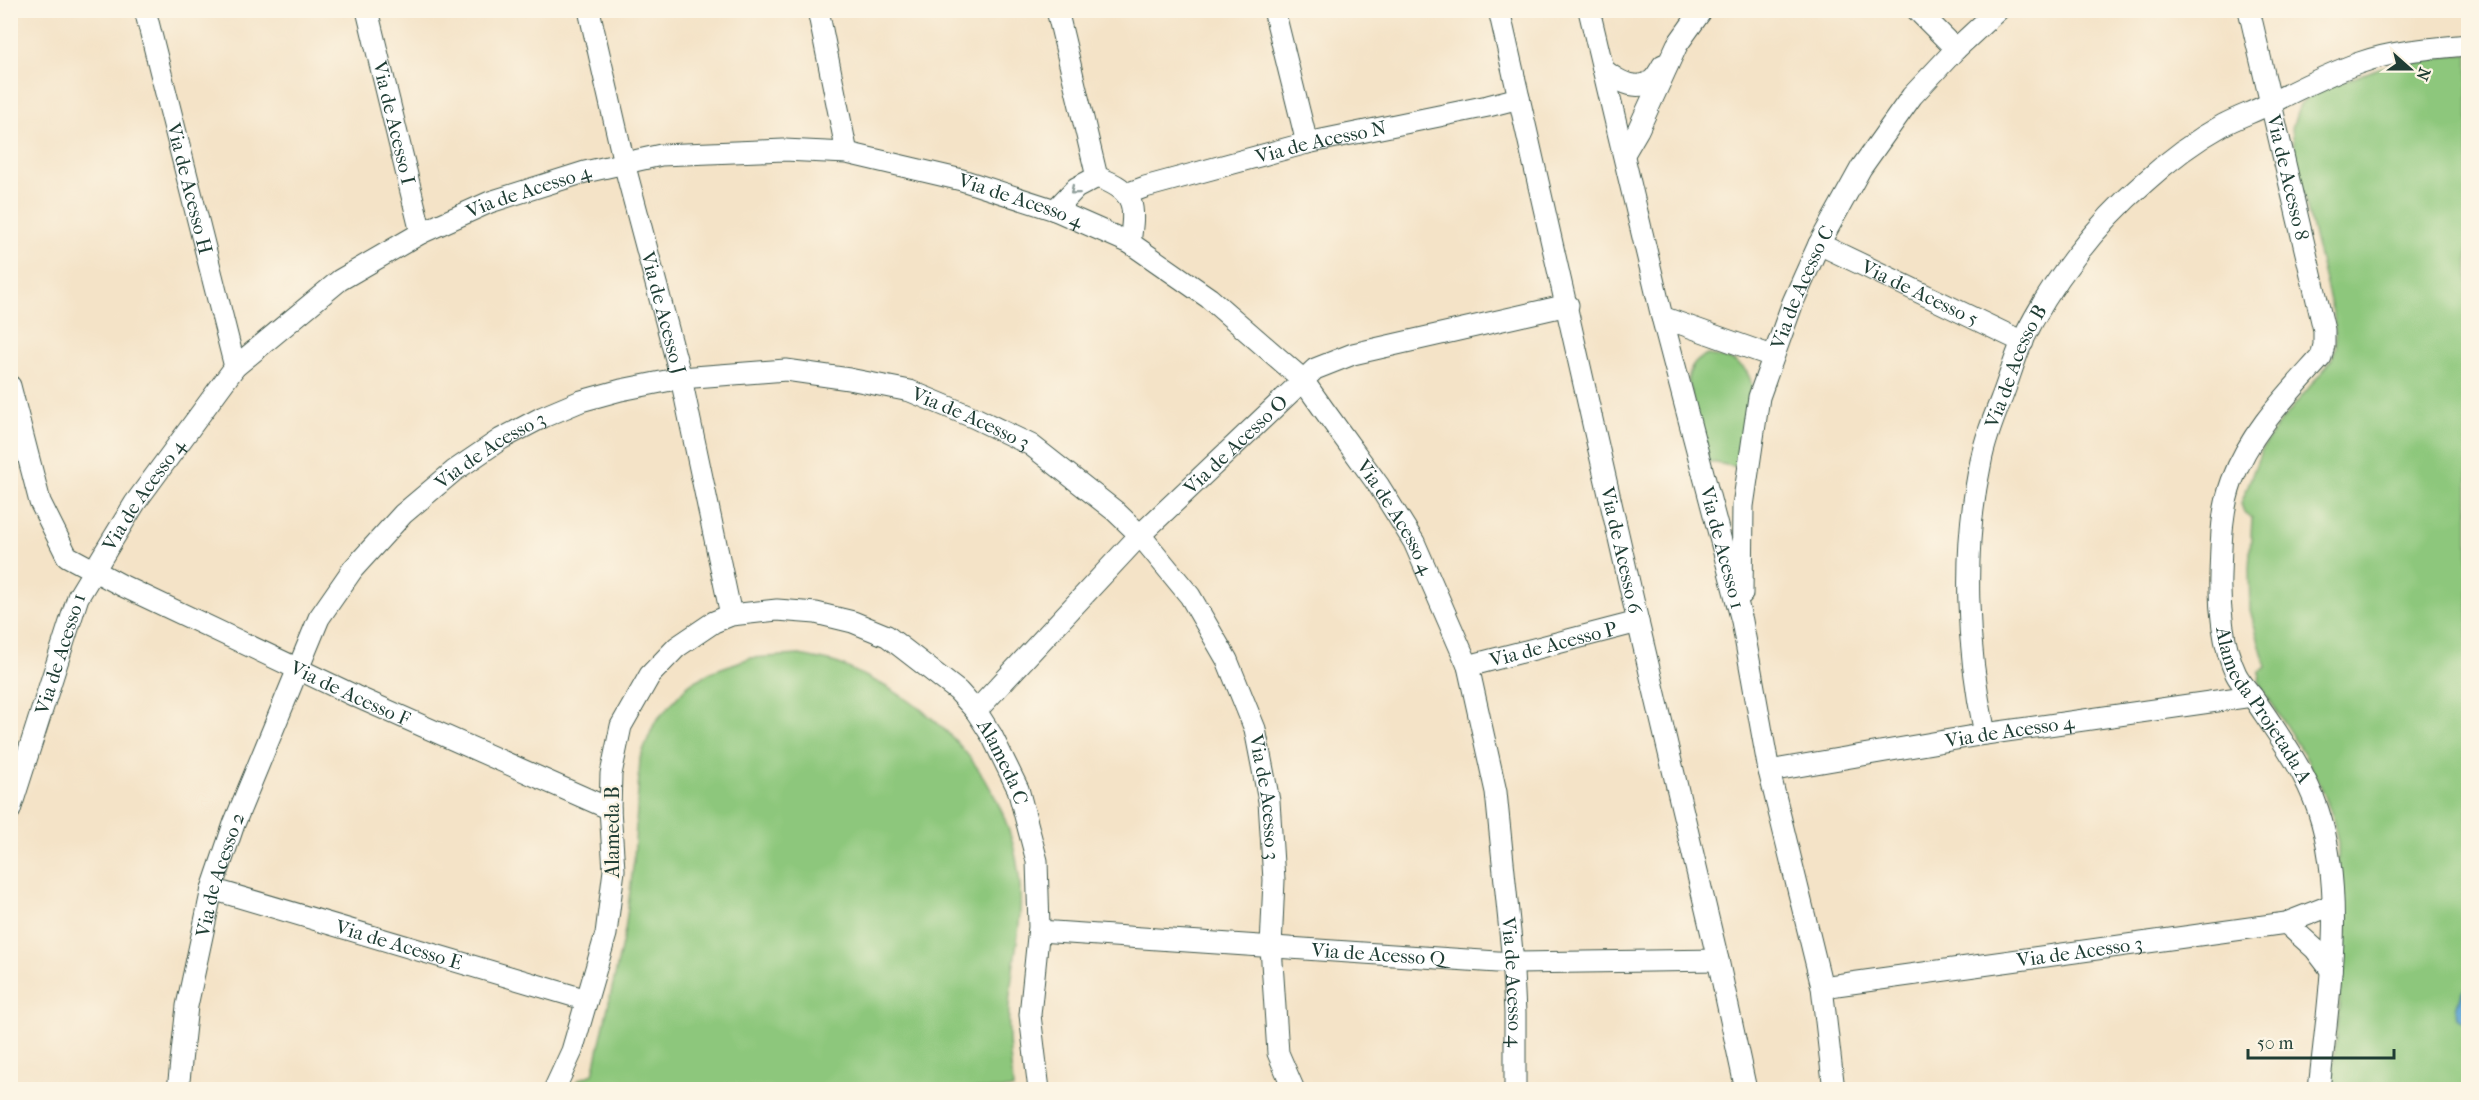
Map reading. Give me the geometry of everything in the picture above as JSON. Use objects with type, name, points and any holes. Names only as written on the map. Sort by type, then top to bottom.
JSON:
[{"type":"street","name":"Via de Acesso H","points":[[145,10],[235,367]]},
{"type":"street","name":"Via de Acesso I","points":[[367,10],[421,233]]},
{"type":"street","name":"Via de Acesso J","points":[[590,10],[624,163],[681,378],[731,615]]},
{"type":"street","points":[[818,10],[847,153]]},
{"type":"street","points":[[1057,10],[1097,177]]},
{"type":"street","points":[[1274,10],[1307,143]]},
{"type":"street","name":"Via de Acesso 6","points":[[1499,10],[1746,1089]]},
{"type":"street","name":"Via de Acesso 1","points":[[1589,10],[1662,317],[1742,621],[1769,771],[1822,987],[1834,1089]]},
{"type":"street","points":[[1603,69],[1620,82],[1640,85],[1652,81],[1702,10]]},
{"type":"street","points":[[1917,10],[1956,49]]},
{"type":"street","name":"Via de Acesso C","points":[[1742,621],[1743,506],[1759,397],[1772,356],[1819,244],[1862,168],[1912,96],[1956,49],[1998,10]]},
{"type":"street","name":"Via de Acesso 8","points":[[2249,10],[2324,330],[2324,345]]},
{"type":"street","points":[[1624,154],[1677,45]]},
{"type":"street","name":"Via de Acesso B","points":[[1985,734],[1973,663],[1968,596],[1973,512],[1981,459],[2022,342],[2045,302],[2081,250],[2109,217],[2144,182],[2179,154],[2223,125],[2272,103],[2295,89],[2361,62],[2427,49],[2469,45]]},
{"type":"street","name":"Via de Acesso N","points":[[1126,194],[1307,143],[1477,109],[1519,98]]},
{"type":"street","name":"Via de Acesso 4","points":[[93,570],[135,503],[235,367],[340,280],[421,233],[489,202],[585,172],[662,155],[784,150],[847,153],[962,180],[1055,210],[1130,243],[1209,298],[1302,379],[1378,486],[1414,542],[1468,666],[1496,792],[1512,963],[1515,1013],[1515,1089]]},
{"type":"street","points":[[1055,210],[1076,188],[1097,177],[1114,183],[1126,194],[1135,210],[1130,243]]},
{"type":"street","name":"Via de Acesso 5","points":[[1819,244],[2022,342]]},
{"type":"street","name":"Via de Acesso O","points":[[976,711],[1140,535],[1302,379],[1323,364],[1353,354],[1568,305]]},
{"type":"street","points":[[1662,317],[1772,356]]},
{"type":"street","name":"Alameda Projetada A","points":[[2319,1089],[2331,970],[2331,860],[2318,809],[2292,755],[2236,674],[2224,634],[2219,592],[2224,514],[2231,483],[2244,453],[2279,404],[2322,357],[2324,345]]},
{"type":"street","name":"Via de Acesso 3","points":[[297,669],[319,618],[353,569],[403,514],[454,471],[501,439],[581,401],[681,378],[786,370],[910,391],[975,418],[1031,446],[1115,511],[1140,535],[1195,605],[1227,660],[1255,729],[1269,801],[1274,880],[1271,947],[1278,1053],[1294,1089]]},
{"type":"street","name":"Via de Acesso F","points":[[10,386],[40,502],[67,556],[123,586],[297,669],[610,809]]},
{"type":"street","name":"Via de Acesso 1","points":[[10,810],[78,597],[93,570]]},
{"type":"street","name":"Alameda C","points":[[731,615],[777,610],[816,613],[853,622],[887,636],[958,691],[976,711],[992,736],[1018,789],[1036,861],[1039,931],[1030,1015],[1033,1058],[1039,1089]]},
{"type":"street","name":"Alameda B","points":[[554,1089],[572,1051],[606,934],[614,870],[610,809],[611,774],[621,726],[650,675],[677,647],[714,622],[731,615]]},
{"type":"street","name":"Via de Acesso P","points":[[1468,666],[1638,622]]},
{"type":"street","name":"Via de Acesso 2","points":[[178,1089],[187,1006],[212,889],[234,824],[297,669]]},
{"type":"street","name":"Via de Acesso 4","points":[[1769,771],[1985,734],[2252,696]]},
{"type":"street","name":"Via de Acesso E","points":[[212,889],[587,1000]]},
{"type":"street","name":"Via de Acesso 3","points":[[1822,987],[2286,922],[2332,905]]},
{"type":"street","points":[[2286,922],[2315,949],[2331,970]]},
{"type":"street","name":"Via de Acesso Q","points":[[1039,931],[1512,963],[1718,960]]},
{"type":"green space","points":[[2468,54],[2468,1089],[2331,1089],[2348,915],[2338,895],[2338,843],[2333,818],[2324,793],[2308,761],[2259,683],[2260,672],[2266,667],[2250,610],[2249,569],[2252,519],[2244,512],[2241,504],[2261,451],[2277,426],[2331,361],[2336,347],[2334,317],[2297,168],[2292,128],[2300,104],[2312,94],[2379,68],[2417,60]]},
{"type":"green space","points":[[1708,355],[1730,360],[1742,366],[1750,378],[1752,386],[1737,467],[1706,461],[1688,379],[1694,364]]},
{"type":"green space","points":[[800,655],[827,660],[843,666],[895,692],[922,710],[969,756],[987,783],[1002,812],[1013,843],[1020,892],[1019,926],[1010,992],[1009,1018],[1013,1089],[569,1089],[580,1079],[593,1074],[625,930],[634,859],[640,758],[655,722],[689,684],[713,671],[750,658]]},
{"type":"water","points":[[2468,983],[2468,1026],[2457,1018],[2456,1008]]}]
